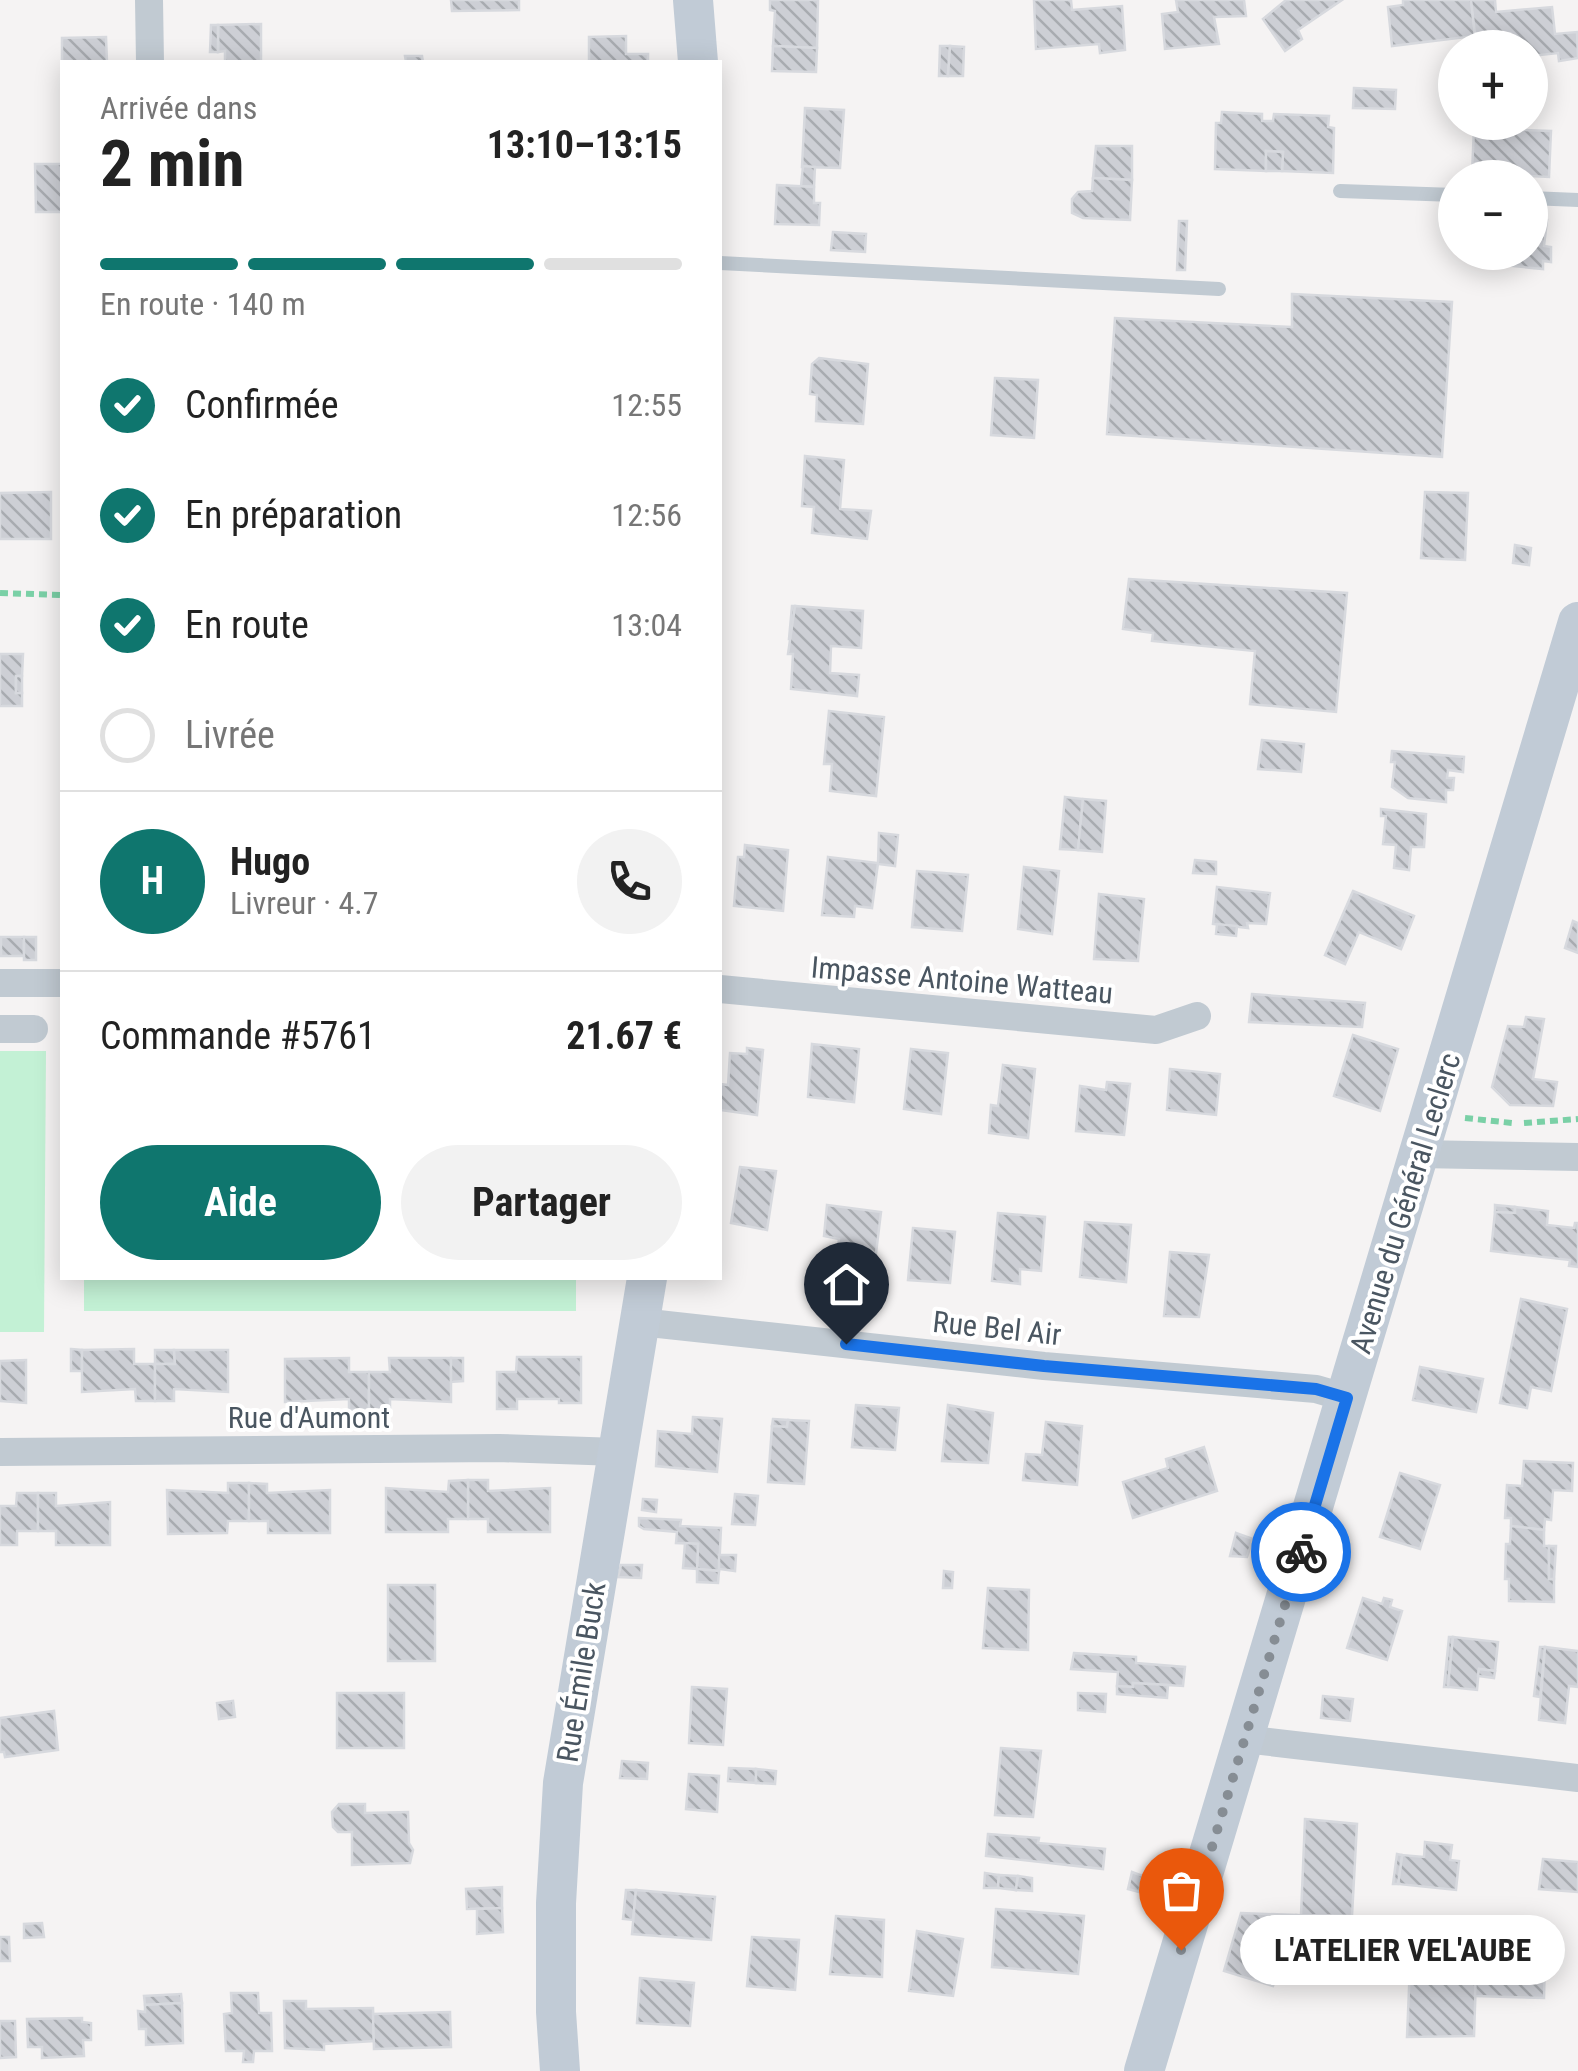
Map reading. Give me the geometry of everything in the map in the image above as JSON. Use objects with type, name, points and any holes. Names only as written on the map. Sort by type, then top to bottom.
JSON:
[{"type":"main road","points":[[693,0],[698,60]]},
{"type":"main road","name":"Avenue du Général Leclerc","points":[[1144,2071],[1578,622]]},
{"type":"main road","name":"Rue Émile Buck","points":[[560,2071],[556,1903],[563,1783],[647,1280]]},
{"type":"street","points":[[149,0],[150,60]]},
{"type":"street","points":[[0,984],[60,984]]},
{"type":"street","name":"Impasse Antoine Watteau","points":[[722,989],[1156,1030],[1197,1016]]},
{"type":"street","points":[[0,1029],[34,1030]]},
{"type":"street","points":[[1418,1154],[1578,1156]]},
{"type":"street","name":"Rue Bel Air","points":[[640,1322],[1044,1366],[1316,1389],[1347,1398]]},
{"type":"street","name":"Rue d'Aumont","points":[[0,1452],[499,1448],[618,1452]]},
{"type":"street","points":[[1244,1739],[1578,1778]]},
{"type":"lane","points":[[1340,190],[1438,194]]},
{"type":"lane","points":[[1548,199],[1578,200]]},
{"type":"lane","points":[[722,264],[1219,289]]},
{"type":"path","points":[[0,593],[60,594]]},
{"type":"path","points":[[1432,1112],[1494,1122],[1578,1119]]},
{"type":"green space","points":[[0,1051],[46,1051],[44,1332],[0,1332]]},
{"type":"green space","points":[[84,1280],[576,1280],[576,1311],[84,1311]]},
{"type":"building","points":[[451,0],[519,0],[519,10],[452,11]]},
{"type":"building","points":[[770,0],[818,0],[817,48],[773,46],[775,11],[770,10]]},
{"type":"building","points":[[1034,0],[1071,0],[1072,10],[1122,6],[1125,50],[1100,53],[1099,44],[1036,49]]},
{"type":"building","points":[[1176,0],[1244,0],[1246,16],[1214,17],[1219,44],[1165,49],[1162,14],[1178,12]]},
{"type":"building","points":[[1286,0],[1342,0],[1298,30],[1302,39],[1285,51],[1263,19]]},
{"type":"building","points":[[1403,0],[1471,0],[1474,30],[1438,30],[1438,40],[1392,46],[1388,7],[1403,5]]},
{"type":"building","points":[[1471,0],[1495,0],[1496,12],[1552,7],[1555,34],[1577,32],[1578,58],[1559,61],[1558,53],[1548,54],[1548,30],[1475,30]]},
{"type":"building","points":[[261,24],[261,60],[225,60],[225,51],[218,52],[218,25]]},
{"type":"building","points":[[211,25],[218,25],[218,52],[210,52]]},
{"type":"building","points":[[626,36],[626,54],[648,54],[648,60],[589,60],[589,37]]},
{"type":"building","points":[[106,37],[107,60],[62,60],[62,38]]},
{"type":"building","points":[[773,46],[817,48],[816,72],[772,71]]},
{"type":"building","points":[[940,46],[950,46],[948,76],[939,76]]},
{"type":"building","points":[[950,46],[964,47],[963,76],[948,76]]},
{"type":"building","points":[[405,56],[422,56],[423,60],[406,60]]},
{"type":"building","points":[[1354,88],[1396,90],[1395,109],[1353,108]]},
{"type":"building","points":[[805,108],[844,110],[840,168],[802,167]]},
{"type":"building","points":[[1222,112],[1262,114],[1262,121],[1273,121],[1274,114],[1329,116],[1328,127],[1334,128],[1333,173],[1282,171],[1283,152],[1266,151],[1266,171],[1215,169],[1216,123],[1221,123]]},
{"type":"building","points":[[1551,131],[1549,177],[1548,160],[1473,160],[1473,140],[1548,140]]},
{"type":"building","points":[[1096,146],[1132,146],[1132,180],[1093,178]]},
{"type":"building","points":[[1266,151],[1283,152],[1282,171],[1266,171]]},
{"type":"building","points":[[35,164],[60,164],[60,212],[36,212]]},
{"type":"building","points":[[803,166],[815,167],[814,187],[801,186]]},
{"type":"building","points":[[1093,178],[1132,180],[1130,220],[1083,218],[1072,213],[1072,199],[1078,192],[1092,191]]},
{"type":"building","points":[[777,185],[814,187],[814,203],[820,203],[819,225],[775,224]]},
{"type":"building","points":[[1179,221],[1187,221],[1185,270],[1177,270]]},
{"type":"building","points":[[833,232],[866,234],[865,252],[831,250]]},
{"type":"building","points":[[1292,294],[1452,302],[1442,457],[1107,434],[1115,318],[1292,327]]},
{"type":"building","points":[[819,358],[868,364],[863,424],[816,421],[817,395],[810,394],[812,364]]},
{"type":"building","points":[[995,378],[1038,380],[1034,438],[991,435]]},
{"type":"building","points":[[805,456],[844,460],[840,509],[871,511],[867,539],[812,533],[814,507],[802,506]]},
{"type":"building","points":[[51,492],[51,539],[0,539],[0,493]]},
{"type":"building","points":[[1425,492],[1468,493],[1465,560],[1421,558]]},
{"type":"building","points":[[1515,545],[1531,548],[1529,565],[1513,563]]},
{"type":"building","points":[[1129,579],[1347,593],[1336,712],[1250,704],[1255,651],[1152,641],[1153,633],[1123,629]]},
{"type":"building","points":[[792,606],[793,639],[789,639]]},
{"type":"building","points":[[795,606],[863,611],[861,648],[831,646],[830,673],[859,675],[857,696],[791,689],[793,654],[788,654]]},
{"type":"building","points":[[0,654],[23,654],[22,676],[16,676],[16,693],[22,693],[22,706],[0,706]]},
{"type":"building","points":[[16,676],[22,676],[22,693],[16,693]]},
{"type":"building","points":[[829,711],[884,717],[876,796],[830,791],[832,764],[824,764]]},
{"type":"building","points":[[1262,740],[1304,744],[1301,772],[1258,769]]},
{"type":"building","points":[[1392,751],[1464,757],[1463,772],[1448,770],[1447,778],[1454,778],[1453,790],[1446,790],[1446,802],[1408,798],[1392,787]]},
{"type":"building","points":[[1065,797],[1083,799],[1078,850],[1060,849]]},
{"type":"building","points":[[1083,799],[1106,801],[1102,852],[1078,850]]},
{"type":"building","points":[[1381,809],[1426,814],[1424,847],[1411,847],[1409,870],[1394,868],[1396,845],[1383,844],[1386,816],[1381,816]]},
{"type":"building","points":[[879,833],[898,835],[895,866],[878,864]]},
{"type":"building","points":[[745,845],[788,850],[783,911],[734,906],[738,857],[744,857]]},
{"type":"building","points":[[828,857],[878,863],[872,908],[855,906],[854,917],[822,915]]},
{"type":"building","points":[[1195,860],[1216,862],[1216,874],[1193,873]]},
{"type":"building","points":[[1024,867],[1059,871],[1052,934],[1018,929]]},
{"type":"building","points":[[917,871],[968,875],[962,931],[912,927]]},
{"type":"building","points":[[1217,887],[1270,893],[1266,924],[1247,923],[1248,928],[1213,924]]},
{"type":"building","points":[[1353,891],[1414,916],[1401,949],[1359,932],[1345,964],[1325,955]]},
{"type":"building","points":[[1099,894],[1144,899],[1138,961],[1094,959]]},
{"type":"building","points":[[1573,921],[1578,923],[1578,953],[1565,948]]},
{"type":"building","points":[[1217,924],[1237,926],[1236,936],[1216,934]]},
{"type":"building","points":[[1,937],[24,937],[24,956],[1,956]]},
{"type":"building","points":[[24,937],[36,937],[36,960],[24,960]]},
{"type":"building","points":[[1252,994],[1365,1003],[1362,1027],[1249,1022]]},
{"type":"building","points":[[1526,1017],[1544,1019],[1533,1079],[1557,1082],[1553,1106],[1510,1105],[1492,1087],[1508,1026],[1524,1027]]},
{"type":"building","points":[[1353,1035],[1398,1049],[1380,1111],[1334,1096]]},
{"type":"building","points":[[812,1044],[859,1049],[854,1102],[808,1097]]},
{"type":"building","points":[[747,1048],[763,1050],[757,1115],[722,1110],[722,1084],[728,1085],[730,1053],[747,1054]]},
{"type":"building","points":[[911,1049],[948,1053],[941,1114],[904,1109]]},
{"type":"building","points":[[1003,1065],[1035,1069],[1028,1138],[989,1133],[991,1105],[998,1106]]},
{"type":"building","points":[[1170,1069],[1220,1074],[1216,1115],[1167,1110]]},
{"type":"building","points":[[1107,1082],[1130,1084],[1124,1135],[1076,1131],[1080,1086],[1106,1090]]},
{"type":"building","points":[[740,1167],[776,1171],[767,1230],[731,1223]]},
{"type":"building","points":[[827,1205],[881,1212],[874,1270],[835,1266],[839,1239],[824,1236]]},
{"type":"building","points":[[1495,1205],[1515,1207],[1515,1213],[1495,1212]]},
{"type":"building","points":[[1515,1207],[1548,1211],[1547,1225],[1574,1228],[1578,1223],[1578,1267],[1569,1266],[1570,1260],[1491,1251],[1495,1212],[1515,1213]]},
{"type":"building","points":[[998,1213],[1045,1217],[1041,1271],[1020,1269],[1020,1284],[992,1281]]},
{"type":"building","points":[[1085,1222],[1131,1225],[1126,1282],[1080,1277]]},
{"type":"building","points":[[913,1228],[955,1232],[950,1283],[908,1280]]},
{"type":"building","points":[[1170,1252],[1209,1255],[1199,1317],[1164,1316]]},
{"type":"building","points":[[1521,1299],[1567,1309],[1551,1391],[1531,1387],[1527,1408],[1500,1403]]},
{"type":"building","points":[[71,1349],[82,1350],[82,1371],[71,1371]]},
{"type":"building","points":[[134,1349],[134,1364],[155,1364],[155,1401],[136,1401],[135,1389],[82,1392],[82,1350]]},
{"type":"building","points":[[155,1350],[174,1350],[175,1364],[155,1364]]},
{"type":"building","points":[[174,1350],[228,1350],[228,1392],[174,1389],[174,1401],[155,1401],[155,1364],[175,1364]]},
{"type":"building","points":[[517,1357],[581,1357],[581,1403],[517,1399],[517,1409],[497,1409],[497,1372],[516,1372]]},
{"type":"building","points":[[349,1358],[349,1372],[369,1372],[369,1410],[349,1410],[349,1399],[285,1402],[285,1359]]},
{"type":"building","points":[[389,1358],[451,1358],[451,1402],[390,1399],[390,1410],[369,1410],[369,1372],[390,1372]]},
{"type":"building","points":[[451,1358],[463,1358],[463,1381],[451,1382]]},
{"type":"building","points":[[26,1360],[26,1403],[0,1401],[0,1361]]},
{"type":"building","points":[[1420,1367],[1483,1379],[1476,1412],[1413,1400]]},
{"type":"building","points":[[856,1405],[899,1408],[895,1450],[852,1447]]},
{"type":"building","points":[[948,1405],[993,1413],[988,1463],[942,1461]]},
{"type":"building","points":[[693,1417],[722,1419],[717,1472],[656,1466],[658,1431],[692,1434]]},
{"type":"building","points":[[773,1419],[788,1420],[787,1427],[772,1426]]},
{"type":"building","points":[[788,1420],[809,1421],[804,1484],[768,1482],[772,1426],[787,1427]]},
{"type":"building","points":[[1046,1422],[1082,1426],[1077,1485],[1023,1480],[1026,1454],[1042,1455]]},
{"type":"building","points":[[1204,1447],[1217,1491],[1133,1518],[1123,1482],[1168,1468],[1166,1459]]},
{"type":"building","points":[[1524,1461],[1573,1463],[1572,1491],[1553,1490],[1551,1520],[1545,1519],[1544,1530],[1511,1526],[1511,1518],[1505,1518],[1507,1485],[1522,1486]]},
{"type":"building","points":[[1400,1473],[1440,1485],[1420,1549],[1380,1537]]},
{"type":"building","points":[[468,1480],[488,1480],[488,1491],[550,1488],[550,1532],[488,1532],[488,1519],[468,1519]]},
{"type":"building","points":[[468,1480],[468,1519],[448,1519],[448,1532],[386,1532],[386,1488],[448,1492],[449,1481]]},
{"type":"building","points":[[228,1483],[249,1483],[249,1521],[228,1521],[227,1533],[168,1534],[167,1490],[228,1493]]},
{"type":"building","points":[[249,1483],[267,1484],[267,1493],[330,1490],[330,1533],[268,1533],[268,1521],[249,1521]]},
{"type":"building","points":[[17,1493],[38,1493],[38,1531],[17,1531],[17,1545],[0,1545],[0,1506],[16,1506]]},
{"type":"building","points":[[38,1493],[56,1493],[56,1506],[110,1502],[110,1545],[56,1545],[56,1531],[38,1531]]},
{"type":"building","points":[[735,1494],[758,1496],[755,1525],[732,1524]]},
{"type":"building","points":[[643,1499],[657,1500],[656,1512],[642,1510]]},
{"type":"building","points":[[639,1518],[681,1520],[680,1526],[721,1528],[719,1571],[697,1569],[698,1544],[676,1543],[677,1532],[644,1529],[639,1526]]},
{"type":"building","points":[[1511,1526],[1544,1530],[1544,1546],[1549,1546],[1549,1579],[1554,1579],[1554,1602],[1509,1601],[1509,1579],[1505,1579]]},
{"type":"building","points":[[1236,1533],[1253,1539],[1247,1557],[1230,1556]]},
{"type":"building","points":[[685,1543],[698,1544],[697,1569],[683,1568]]},
{"type":"building","points":[[1549,1546],[1556,1546],[1554,1579],[1549,1579]]},
{"type":"building","points":[[719,1555],[736,1555],[735,1571],[719,1569]]},
{"type":"building","points":[[621,1565],[642,1565],[641,1578],[618,1577]]},
{"type":"building","points":[[697,1569],[719,1571],[718,1583],[697,1582]]},
{"type":"building","points":[[944,1571],[953,1572],[952,1588],[943,1588]]},
{"type":"building","points":[[388,1585],[435,1585],[435,1661],[388,1661]]},
{"type":"building","points":[[988,1588],[1029,1590],[1028,1650],[983,1648]]},
{"type":"building","points":[[1363,1598],[1382,1604],[1384,1598],[1392,1600],[1390,1607],[1402,1611],[1387,1660],[1347,1648]]},
{"type":"building","points":[[1449,1637],[1453,1637],[1448,1687],[1444,1687]]},
{"type":"building","points":[[1453,1637],[1498,1642],[1495,1671],[1479,1669],[1477,1690],[1448,1687]]},
{"type":"building","points":[[1540,1647],[1545,1647],[1540,1697],[1534,1696]]},
{"type":"building","points":[[1545,1647],[1578,1651],[1578,1687],[1569,1686],[1565,1723],[1539,1720]]},
{"type":"building","points":[[1074,1653],[1136,1657],[1136,1663],[1185,1667],[1183,1686],[1117,1686],[1118,1672],[1071,1669]]},
{"type":"building","points":[[1479,1669],[1495,1671],[1494,1678],[1478,1676]]},
{"type":"building","points":[[1133,1683],[1168,1685],[1167,1698],[1117,1694],[1117,1686],[1133,1687]]},
{"type":"building","points":[[692,1687],[727,1689],[723,1745],[689,1743]]},
{"type":"building","points":[[337,1693],[404,1693],[404,1748],[337,1748]]},
{"type":"building","points":[[1078,1693],[1106,1694],[1105,1712],[1078,1710]]},
{"type":"building","points":[[1323,1696],[1353,1699],[1350,1721],[1321,1718]]},
{"type":"building","points":[[233,1701],[235,1717],[219,1719],[217,1703]]},
{"type":"building","points":[[54,1711],[58,1750],[5,1757],[0,1752],[0,1718]]},
{"type":"building","points":[[1001,1748],[1041,1751],[1033,1817],[995,1815]]},
{"type":"building","points":[[622,1761],[648,1763],[647,1779],[620,1778]]},
{"type":"building","points":[[729,1768],[756,1769],[756,1783],[728,1781]]},
{"type":"building","points":[[756,1769],[776,1771],[775,1784],[756,1783]]},
{"type":"building","points":[[689,1774],[719,1776],[717,1812],[686,1809]]},
{"type":"building","points":[[339,1804],[365,1804],[365,1813],[408,1812],[409,1843],[413,1850],[410,1863],[352,1865],[352,1832],[338,1832],[333,1827],[332,1812]]},
{"type":"building","points":[[1305,1819],[1357,1824],[1352,1916],[1301,1915]]},
{"type":"building","points":[[988,1834],[1105,1849],[1103,1869],[986,1856]]},
{"type":"building","points":[[1425,1842],[1452,1845],[1450,1860],[1459,1861],[1456,1890],[1398,1884],[1402,1855],[1424,1857]]},
{"type":"building","points":[[1397,1854],[1402,1855],[1398,1884],[1393,1884]]},
{"type":"building","points":[[1543,1859],[1578,1862],[1578,1892],[1539,1889]]},
{"type":"building","points":[[1132,1872],[1143,1876],[1139,1892],[1128,1889]]},
{"type":"building","points":[[985,1873],[999,1875],[998,1888],[984,1888]]},
{"type":"building","points":[[999,1875],[1018,1876],[1016,1890],[998,1888]]},
{"type":"building","points":[[1018,1876],[1032,1878],[1032,1891],[1016,1890]]},
{"type":"building","points":[[502,1887],[502,1908],[467,1909],[466,1889]]},
{"type":"building","points":[[626,1890],[636,1890],[633,1920],[623,1919]]},
{"type":"building","points":[[636,1890],[715,1897],[711,1940],[632,1934]]},
{"type":"building","points":[[502,1908],[503,1932],[477,1934],[477,1909]]},
{"type":"building","points":[[996,1909],[1084,1916],[1078,1974],[992,1967]]},
{"type":"building","points":[[1241,1913],[1296,1915],[1273,1986],[1224,1971]]},
{"type":"building","points":[[1296,1915],[1333,1916],[1331,1946],[1287,1944]]},
{"type":"building","points":[[836,1916],[884,1920],[882,1977],[830,1974]]},
{"type":"building","points":[[1333,1916],[1347,1916],[1346,1947],[1331,1946]]},
{"type":"building","points":[[1357,1917],[1396,1918],[1394,1943],[1356,1941]]},
{"type":"building","points":[[1396,1918],[1412,1918],[1410,1950],[1394,1948]]},
{"type":"building","points":[[1412,1918],[1478,1920],[1474,2036],[1407,2037]]},
{"type":"building","points":[[1478,1920],[1546,1922],[1544,1998],[1475,1996]]},
{"type":"building","points":[[42,1923],[44,1937],[24,1938],[24,1924]]},
{"type":"building","points":[[917,1931],[963,1939],[953,1996],[909,1991]]},
{"type":"building","points":[[0,1937],[9,1937],[10,1961],[0,1961]]},
{"type":"building","points":[[752,1937],[799,1940],[795,1990],[747,1986]]},
{"type":"building","points":[[1298,1945],[1311,1945],[1310,1964],[1296,1964]]},
{"type":"building","points":[[640,1978],[694,1983],[690,2026],[637,2023]]},
{"type":"building","points":[[231,1993],[258,1993],[259,2013],[271,2013],[272,2051],[254,2051],[253,2062],[243,2062],[244,2051],[226,2051],[224,2014],[232,2013]]},
{"type":"building","points":[[181,1994],[182,2003],[145,2005],[144,1996]]},
{"type":"building","points":[[284,2001],[306,2001],[306,2009],[373,2008],[374,2041],[324,2044],[324,2050],[285,2048]]},
{"type":"building","points":[[182,2003],[183,2043],[146,2045],[146,2029],[139,2029],[138,2011],[145,2012],[145,2005]]},
{"type":"building","points":[[450,2012],[451,2047],[374,2049],[373,2014]]},
{"type":"building","points":[[82,2018],[82,2022],[91,2023],[91,2040],[83,2040],[84,2056],[42,2058],[42,2047],[28,2047],[27,2019]]},
{"type":"building","points":[[0,2021],[15,2021],[16,2057],[0,2058]]},
{"type":"way so far","points":[[1181,1950],[1301,1552]]},
{"type":"place","name":"L'ATELIER VEL'AUBE","points":[[1181,1950]]},
{"type":"route","points":[[846,1344],[1044,1366],[1316,1389],[1347,1398],[1301,1552]]}]
